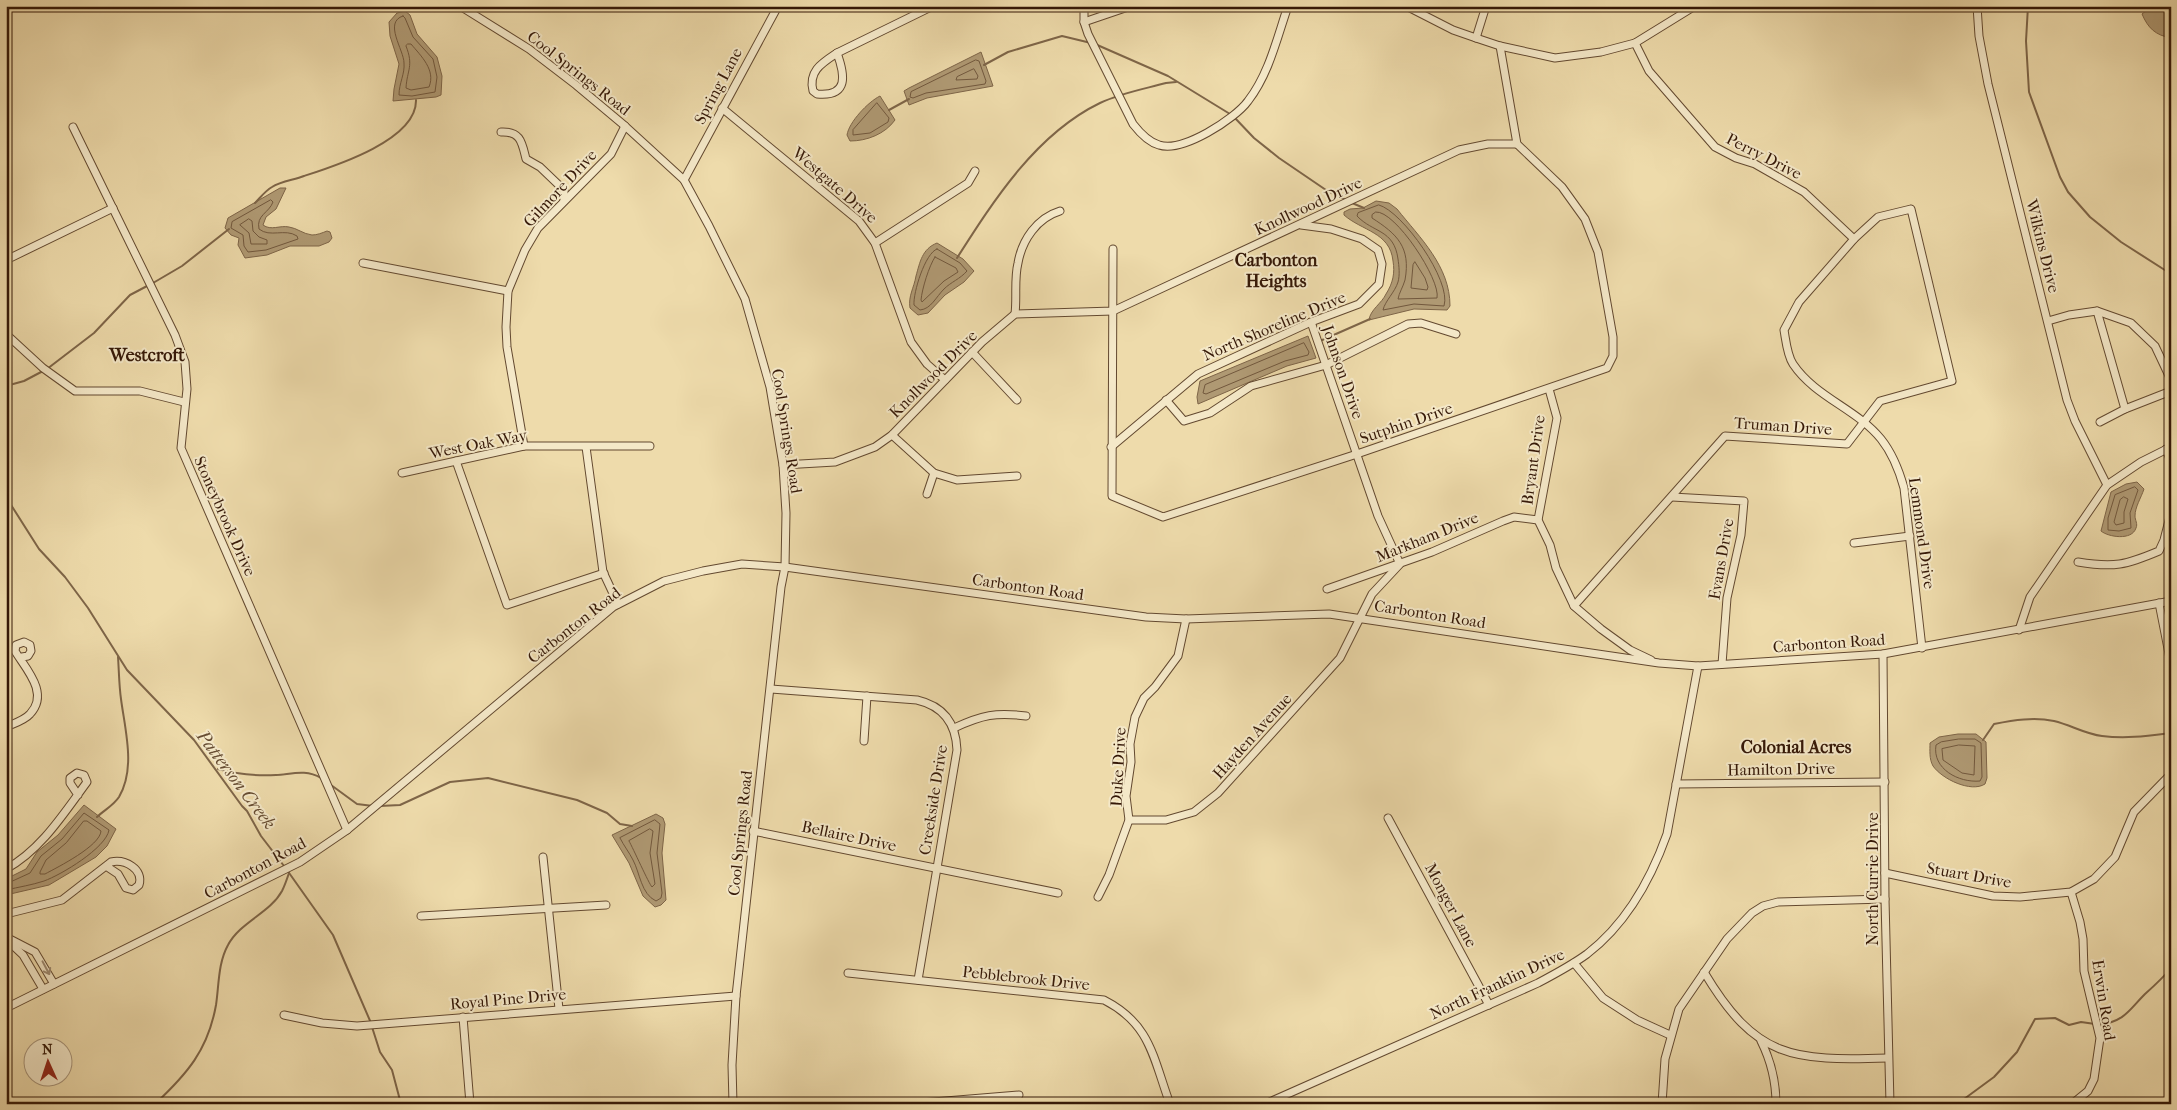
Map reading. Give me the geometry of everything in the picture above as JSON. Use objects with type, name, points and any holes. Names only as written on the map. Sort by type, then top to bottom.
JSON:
[{"type":"street","name":"Cool Springs Road","points":[[460,6],[529,49],[625,126],[684,180],[745,299],[770,387],[783,466],[786,515],[785,567],[781,587],[771,689],[753,831],[736,996],[732,1065],[733,1104]]},
{"type":"street","name":"Spring Lane","points":[[684,180],[778,6]]},
{"type":"street","points":[[837,53],[843,68],[844,77],[842,83],[832,93],[817,94],[813,90],[811,83],[814,73],[824,61],[837,53],[933,6]]},
{"type":"street","points":[[1084,6],[1084,22],[1088,34],[1133,124],[1144,137],[1161,146],[1182,145],[1232,118],[1248,102],[1262,79],[1288,6]]},
{"type":"street","points":[[1084,22],[1131,6]]},
{"type":"street","points":[[1406,6],[1453,30],[1500,46],[1555,58],[1601,52],[1635,43],[1695,6]]},
{"type":"street","points":[[1476,38],[1486,6]]},
{"type":"street","name":"Wilkins Drive","points":[[1977,6],[1979,36],[1988,84],[2048,320],[2066,400],[2107,485]]},
{"type":"street","name":"Perry Drive","points":[[1635,43],[1648,71],[1715,147],[1736,158],[1755,164],[1804,192],[1854,239]]},
{"type":"street","points":[[1500,46],[1517,144]]},
{"type":"street","name":"Westgate Drive","points":[[722,108],[859,221],[874,243],[911,342],[927,364],[945,380]]},
{"type":"street","name":"Gilmore Drive","points":[[524,446],[508,347],[506,327],[508,291],[525,250],[538,228],[611,154],[625,126]]},
{"type":"street","name":"Stoneybrook Drive","points":[[73,127],[175,335],[185,362],[187,389],[184,402],[181,448],[347,830]]},
{"type":"street","points":[[502,132],[510,132],[519,138],[526,158],[540,166],[564,190],[564,200]]},
{"type":"street","name":"Knollwood Drive","points":[[783,466],[835,462],[875,447],[892,435],[972,352],[1015,314],[1114,311],[1459,150],[1488,144],[1517,144]]},
{"type":"street","name":"Sutphin Drive","points":[[1113,249],[1112,496],[1163,517],[1357,454],[1607,368],[1613,356],[1613,338],[1598,252],[1586,219],[1562,187],[1517,144]]},
{"type":"street","points":[[874,243],[968,183],[975,170]]},
{"type":"street","points":[[6,260],[113,208]]},
{"type":"street","name":"Lemmond Drive","points":[[1922,648],[1904,488],[1897,464],[1880,439],[1864,424],[1808,383],[1792,362],[1784,330],[1799,302],[1854,239],[1878,217],[1911,209],[1952,381]]},
{"type":"street","points":[[1015,314],[1017,263],[1028,234],[1048,215],[1060,212]]},
{"type":"street","name":"North Shoreline Drive","points":[[1111,447],[1198,374],[1311,322],[1359,304],[1379,284],[1382,264],[1378,250],[1362,239],[1331,230],[1300,225]]},
{"type":"street","points":[[363,263],[508,291]]},
{"type":"street","points":[[2096,312],[2125,409]]},
{"type":"street","points":[[2048,320],[2069,314],[2096,312],[2131,323],[2155,346],[2171,380]]},
{"type":"street","name":"Johnson Drive","points":[[1311,322],[1378,516],[1400,564]]},
{"type":"street","points":[[1166,400],[1184,421],[1210,413],[1251,386],[1326,365],[1408,324],[1421,323],[1456,334]]},
{"type":"street","points":[[6,334],[43,368],[75,391],[140,391],[184,402]]},
{"type":"street","points":[[972,352],[1017,400]]},
{"type":"street","name":"Truman Drive","points":[[1574,606],[1725,436],[1847,444],[1880,401],[1952,381]]},
{"type":"street","name":"Bryant Drive","points":[[1549,389],[1557,418],[1538,520],[1550,545],[1556,568],[1574,606],[1630,650],[1658,663]]},
{"type":"street","points":[[2100,422],[2125,409],[2171,391]]},
{"type":"street","points":[[892,435],[934,473],[957,480],[1017,476]]},
{"type":"street","name":"West Oak Way","points":[[402,473],[524,446],[650,446]]},
{"type":"street","points":[[586,447],[604,573],[618,604]]},
{"type":"street","points":[[2018,630],[2030,597],[2107,485],[2141,462],[2168,448],[2171,462]]},
{"type":"street","points":[[456,461],[507,605],[604,573]]},
{"type":"street","points":[[927,494],[934,473]]},
{"type":"street","name":"Evans Drive","points":[[1672,497],[1744,500],[1741,535],[1727,598],[1722,664]]},
{"type":"street","points":[[2078,562],[2116,566],[2159,551],[2169,527],[2171,513]]},
{"type":"street","name":"Markham Drive","points":[[1327,589],[1400,564],[1503,520],[1514,518],[1538,520]]},
{"type":"street","points":[[1854,543],[1910,536]]},
{"type":"street","name":"Carbonton Road","points":[[6,1008],[300,862],[347,830],[618,604],[664,580],[704,571],[742,564],[785,567],[1126,615],[1186,619],[1318,614],[1360,617],[1658,663],[1698,666],[1884,654],[2171,601]]},
{"type":"street","points":[[1360,617],[1372,594],[1400,564]]},
{"type":"street","points":[[2159,603],[2171,664]]},
{"type":"street","name":"Hayden Avenue","points":[[1129,820],[1166,820],[1194,812],[1218,793],[1340,658],[1360,617]]},
{"type":"street","name":"Duke Drive","points":[[1098,897],[1109,875],[1129,820],[1126,796],[1131,762],[1130,744],[1135,717],[1144,698],[1155,687],[1178,656],[1186,619]]},
{"type":"street","name":"North Currie Drive","points":[[1884,654],[1885,900],[1890,1104]]},
{"type":"street","points":[[6,728],[30,714],[37,703],[35,685],[22,657]]},
{"type":"street","name":"North Franklin Drive","points":[[1265,1104],[1538,983],[1574,963],[1608,935],[1646,883],[1658,860],[1667,834],[1698,666]]},
{"type":"street","name":"Creekside Drive","points":[[771,689],[928,702],[947,717],[954,728],[957,750],[918,980]]},
{"type":"street","points":[[864,742],[867,696]]},
{"type":"street","points":[[954,728],[987,714],[998,713],[1026,716]]},
{"type":"street","name":"Stuart Drive","points":[[1885,873],[1993,896],[2020,897],[2070,892],[2094,879],[2115,857],[2134,812],[2171,774]]},
{"type":"street","name":"Hamilton Drive","points":[[1676,784],[1886,782]]},
{"type":"street","points":[[6,868],[46,835],[78,795]]},
{"type":"street","name":"Monger Lane","points":[[1388,818],[1489,1005]]},
{"type":"street","name":"Bellaire Drive","points":[[753,831],[1058,893]]},
{"type":"street","points":[[543,857],[559,1009]]},
{"type":"street","points":[[6,914],[62,900],[106,866],[116,861],[126,863],[140,876],[139,886],[133,890],[126,888],[118,874],[106,866]]},
{"type":"street","name":"Erwin Road","points":[[2070,892],[2080,922],[2083,939],[2084,971],[2100,1038],[2094,1079],[2088,1091],[2072,1104]]},
{"type":"street","points":[[1662,1104],[1665,1060],[1670,1035],[1679,1009],[1727,939],[1752,913],[1763,906],[1778,902],[1885,900]]},
{"type":"street","points":[[421,916],[606,905]]},
{"type":"street","points":[[6,938],[29,947],[40,957],[54,984]]},
{"type":"street","points":[[6,938],[23,955],[43,989]]},
{"type":"street","points":[[23,955],[29,947]]},
{"type":"street","points":[[1574,963],[1603,998],[1637,1020],[1670,1035]]},
{"type":"street","points":[[1704,972],[1719,997],[1736,1019],[1761,1041],[1788,1052],[1812,1057],[1835,1060],[1888,1058]]},
{"type":"street","name":"Pebblebrook Drive","points":[[848,973],[1104,1000],[1126,1014],[1145,1035],[1170,1104]]},
{"type":"street","name":"Royal Pine Drive","points":[[284,1015],[322,1023],[357,1026],[736,996]]},
{"type":"street","points":[[463,1017],[470,1104]]},
{"type":"street","points":[[1761,1041],[1769,1057],[1776,1091],[1776,1104]]},
{"type":"street","points":[[909,1104],[1019,1095]]},
{"type":"water","points":[[2152,6],[2171,6],[2171,38],[2156,33],[2147,23],[2142,14]]},
{"type":"water","points":[[405,11],[410,15],[417,34],[437,57],[442,76],[441,95],[436,97],[393,101],[399,64],[390,36],[389,22],[397,13]]},
{"type":"water","points":[[981,52],[993,86],[927,98],[909,105],[904,91]]},
{"type":"water","points":[[880,96],[895,120],[875,136],[863,140],[850,141],[847,135],[851,124],[865,108]]},
{"type":"water","points":[[280,188],[286,188],[276,209],[266,217],[263,225],[269,228],[292,228],[312,235],[327,231],[330,232],[332,238],[329,242],[319,246],[290,246],[267,255],[245,258],[238,245],[239,238],[231,235],[225,228],[228,218]]},
{"type":"water","points":[[1376,201],[1389,203],[1397,209],[1432,253],[1445,278],[1449,292],[1450,306],[1447,310],[1414,309],[1369,320],[1392,282],[1394,270],[1391,251],[1381,238],[1351,220],[1344,215],[1344,212],[1350,209],[1363,208]]},
{"type":"water","points":[[937,243],[963,259],[974,271],[964,282],[945,295],[928,313],[918,315],[910,308],[910,296],[922,256]]},
{"type":"water","points":[[1308,336],[1316,358],[1287,366],[1198,404],[1197,397],[1200,381]]},
{"type":"water","points":[[2137,482],[2144,489],[2136,509],[2137,525],[2134,532],[2120,537],[2101,531],[2111,492],[2126,484]]},
{"type":"water","points":[[1976,734],[1986,742],[1987,778],[1985,784],[1972,787],[1965,786],[1943,776],[1933,766],[1930,757],[1930,743],[1939,737]]},
{"type":"water","points":[[84,805],[116,829],[107,846],[96,857],[49,885],[6,895],[6,879],[26,869],[37,852],[58,835]]},
{"type":"water","points":[[656,814],[663,818],[665,824],[662,853],[666,900],[661,905],[655,907],[643,896],[629,863],[612,835]]},
{"type":"waterway","points":[[2028,6],[2026,41],[2029,92],[2060,177],[2068,192],[2090,217],[2121,242],[2171,274]]},
{"type":"waterway","points":[[984,65],[1008,52],[1062,36],[1091,43]]},
{"type":"waterway","points":[[1095,44],[1168,76],[1230,114]]},
{"type":"waterway","points":[[957,258],[1018,170],[1056,132],[1077,116],[1100,103],[1141,89],[1176,82]]},
{"type":"waterway","points":[[889,110],[909,99]]},
{"type":"waterway","points":[[255,203],[267,190],[276,185],[335,166],[389,139],[403,127],[413,114],[416,100]]},
{"type":"waterway","points":[[1234,117],[1254,138],[1279,158],[1326,190],[1346,200]]},
{"type":"waterway","points":[[1352,203],[1364,208]]},
{"type":"waterway","points":[[153,283],[182,266],[229,229]]},
{"type":"waterway","points":[[47,369],[94,333],[130,295],[149,285]]},
{"type":"waterway","points":[[1320,341],[1370,319]]},
{"type":"waterway","points":[[6,386],[24,381],[43,371]]},
{"type":"waterway","name":"Patterson Creek","points":[[6,497],[39,549],[65,577],[88,608],[127,670],[194,740],[247,811],[261,836],[284,866]]},
{"type":"waterway","points":[[97,817],[119,797],[127,774],[128,749],[120,694],[118,657]]},
{"type":"waterway","points":[[1983,740],[1994,724],[2032,719],[2054,721],[2090,733],[2111,737],[2171,733]]},
{"type":"waterway","points":[[218,769],[254,775],[304,773],[321,778]]},
{"type":"waterway","points":[[380,806],[400,805],[450,782],[488,778],[577,800],[607,813],[620,824],[632,826]]},
{"type":"waterway","points":[[331,785],[357,804],[373,806]]},
{"type":"waterway","name":"Patterson Creek","points":[[287,870],[333,935],[371,1023]]},
{"type":"waterway","points":[[155,1104],[186,1071],[202,1048],[208,1035],[216,1005],[221,967],[228,945],[240,930],[277,899],[289,873]]},
{"type":"waterway","points":[[2100,1025],[2109,1023],[2126,1014],[2171,968]]},
{"type":"waterway","points":[[1933,1104],[1960,1102],[1994,1077],[2017,1052],[2035,1019],[2055,1018],[2069,1025],[2081,1022],[2095,1024]]},
{"type":"waterway","name":"Patterson Creek","points":[[372,1027],[380,1052],[392,1070],[401,1104]]},
{"type":"district","name":"Carbonton Heights","points":[[1276,270]]},
{"type":"district","name":"Westcroft","points":[[147,355]]},
{"type":"district","name":"Colonial Acres","points":[[1796,747]]}]
